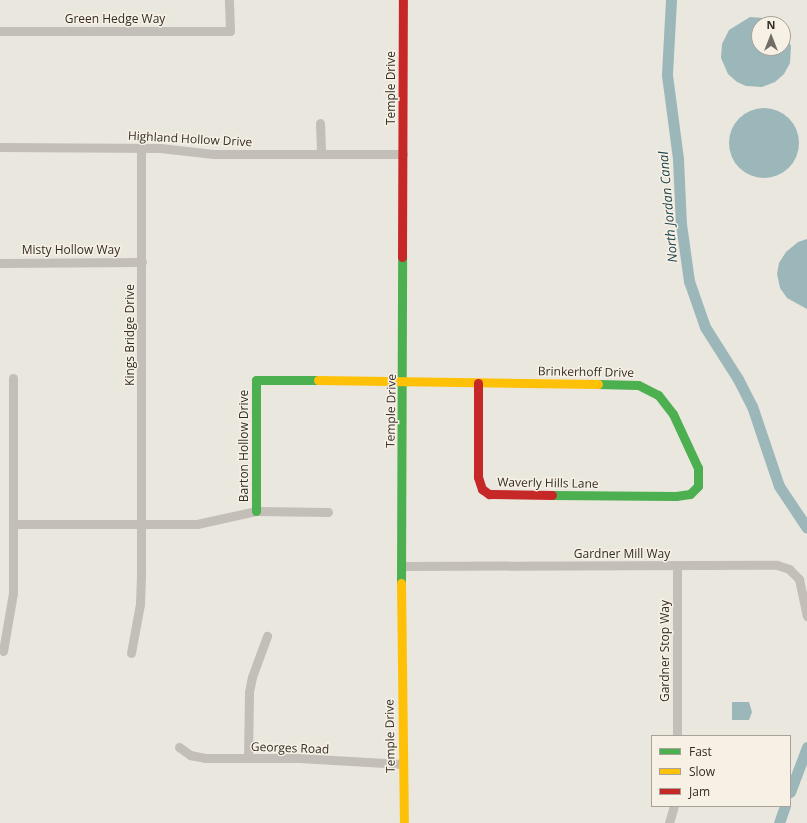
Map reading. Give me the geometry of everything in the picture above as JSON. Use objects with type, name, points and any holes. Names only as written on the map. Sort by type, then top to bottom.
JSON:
[{"type":"street","name":"Green Hedge Way","points":[[0,31],[230,31],[229,0]]},
{"type":"street","name":"Temple Drive","points":[[403,0],[404,381],[401,566],[402,764],[404,823]]},
{"type":"street","points":[[320,123],[321,154]]},
{"type":"street","name":"Highland Hollow Drive","points":[[0,147],[140,147],[214,154],[403,154]]},
{"type":"street","name":"Kings Bridge Drive","points":[[131,653],[140,604],[142,523],[142,262],[140,147]]},
{"type":"street","name":"Misty Hollow Way","points":[[0,263],[142,262]]},
{"type":"street","points":[[3,652],[13,593],[13,378]]},
{"type":"street","name":"Barton Hollow Drive","points":[[13,524],[197,524],[256,511],[256,380],[404,381]]},
{"type":"street","name":"Brinkerhoff Drive","points":[[404,381],[478,383],[622,383],[651,391],[673,414],[698,468],[700,480],[696,490]]},
{"type":"street","name":"Waverly Hills Lane","points":[[478,383],[478,477],[482,489],[489,494],[676,496],[690,494],[696,490]]},
{"type":"street","points":[[256,511],[328,512]]},
{"type":"street","name":"Gardner Mill Way","points":[[401,566],[777,565],[789,569],[799,579],[807,616]]},
{"type":"street","name":"Gardner Stop Way","points":[[677,566],[677,735]]},
{"type":"street","points":[[248,758],[249,692],[252,677],[267,636]]},
{"type":"street","name":"Georges Road","points":[[179,747],[197,757],[402,764]]},
{"type":"street","points":[[669,823],[674,807]]},
{"type":"water","points":[[751,17],[751,56],[790,56],[790,63],[784,74],[775,82],[762,87],[746,86],[737,82],[728,74],[721,58],[722,44],[729,30]]},
{"type":"water","points":[[757,108],[771,108],[784,114],[793,123],[797,129],[799,143],[797,157],[789,168],[778,176],[771,178],[757,178],[750,176],[739,168],[731,157],[729,150],[729,136],[731,129],[739,118],[750,110]]},
{"type":"water","points":[[807,239],[807,309],[787,298],[780,288],[777,274],[779,263],[786,252],[798,242]]},
{"type":"water","points":[[732,702],[749,702],[752,712],[749,720],[732,720]]},
{"type":"waterway","name":"North Jordan Canal","points":[[671,0],[667,75],[678,159],[681,224],[689,281],[705,327],[738,379],[752,406],[779,486],[807,528]]},
{"type":"waterway","name":"North Jordan Canal","points":[[791,789],[807,747]]},
{"type":"waterway","name":"North Jordan Canal","points":[[779,823],[785,807]]},
{"type":"traffic: fast","points":[[401,583],[402,257]]},
{"type":"traffic: fast","points":[[256,511],[256,380],[318,380]]},
{"type":"traffic: fast","points":[[552,495],[676,496],[690,494],[698,486],[698,468],[673,414],[658,395],[638,385],[598,384]]},
{"type":"traffic: slow","points":[[318,380],[598,384]]},
{"type":"traffic: slow","points":[[401,583],[404,823]]},
{"type":"traffic: jam","points":[[402,257],[403,0]]},
{"type":"traffic: jam","points":[[478,383],[478,477],[482,489],[489,494],[552,495]]}]
